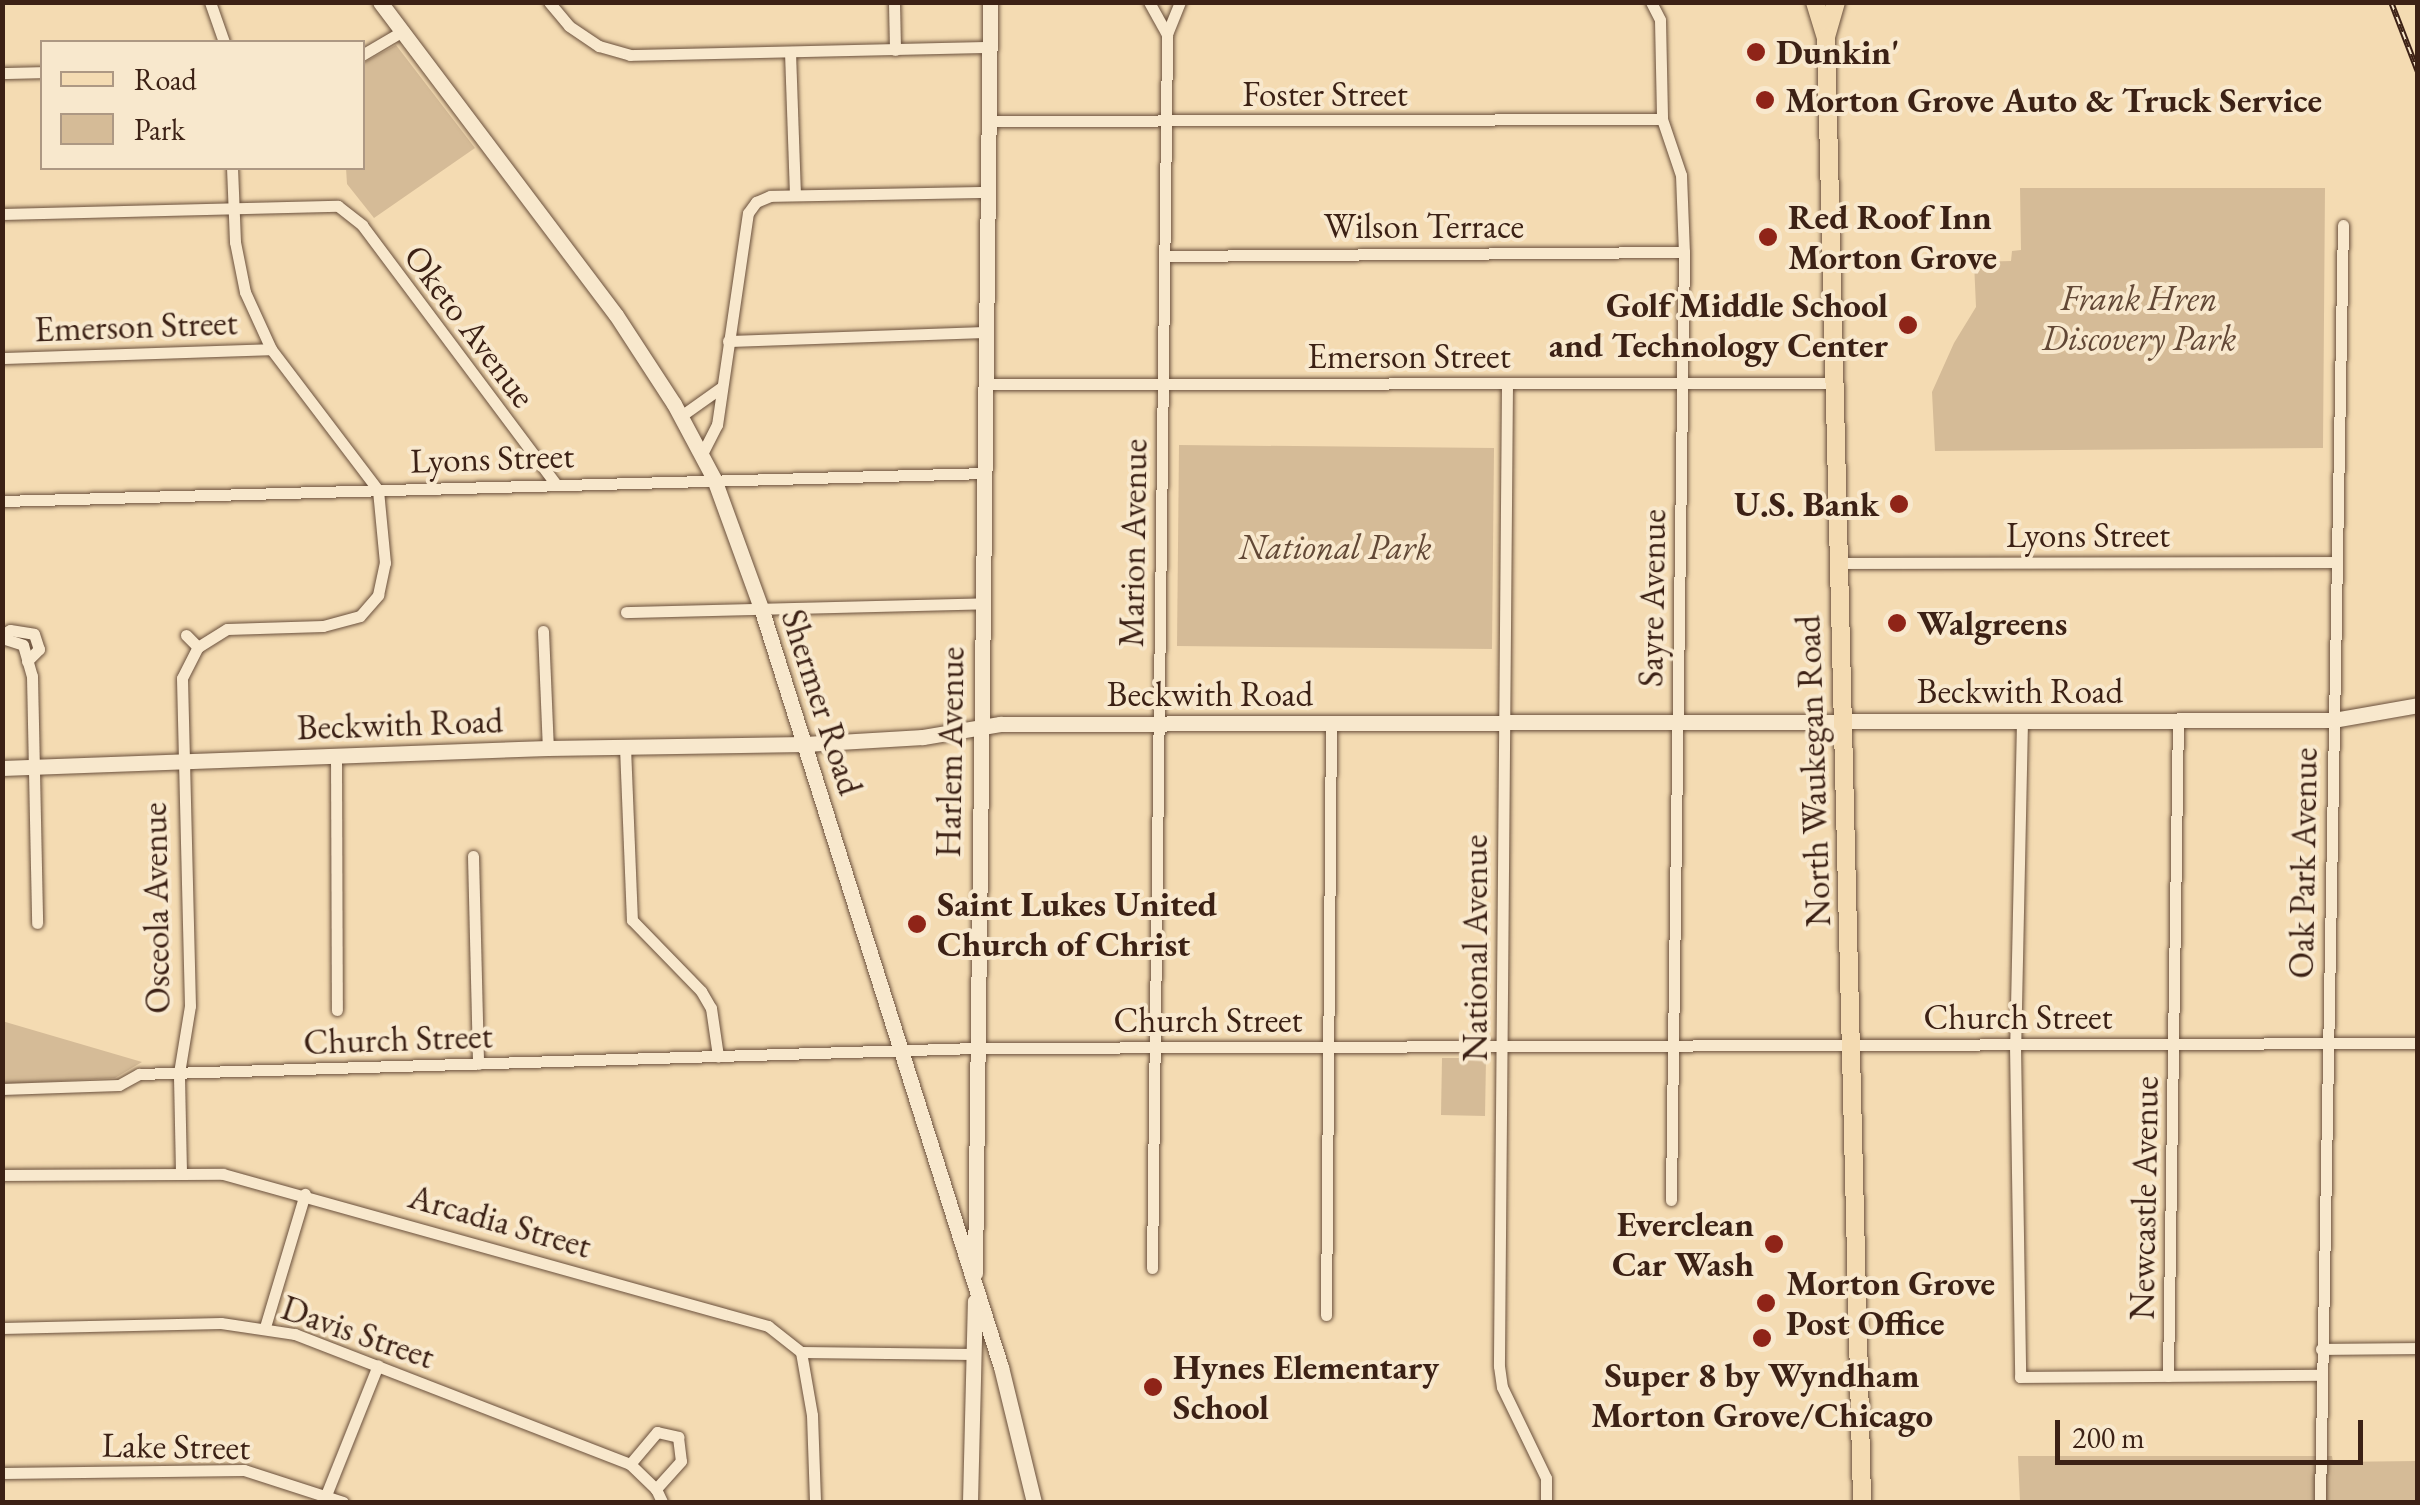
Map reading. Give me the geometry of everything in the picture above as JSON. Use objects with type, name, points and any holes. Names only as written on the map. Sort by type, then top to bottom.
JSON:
[{"type":"main road","name":"Shermer Road","points":[[380,2],[556,232],[680,416],[714,479],[805,744],[1001,1367],[1034,1502]]},
{"type":"main road","name":"Harlem Avenue","points":[[970,1502],[990,2]]},
{"type":"main road","name":"North Waukegan Road","points":[[1815,2],[1826,37],[1854,1046],[1862,1502]]},
{"type":"main road","name":"North Waukegan Road","points":[[1826,37],[1836,2]]},
{"type":"main road","name":"Beckwith Road","points":[[2,768],[548,748],[805,744],[923,737],[981,728],[2333,720],[2418,705]]},
{"type":"street","points":[[210,2],[223,40]]},
{"type":"street","points":[[549,2],[569,26],[599,46],[630,55],[990,47]]},
{"type":"street","points":[[894,2],[895,50]]},
{"type":"street","points":[[1149,2],[1166,34]]},
{"type":"street","name":"Marion Avenue","points":[[1152,1268],[1166,34],[1180,2]]},
{"type":"street","name":"Sayre Avenue","points":[[1650,2],[1660,20],[1662,119],[1681,175],[1684,252],[1671,1200]]},
{"type":"street","points":[[365,53],[401,32]]},
{"type":"street","points":[[790,52],[795,195]]},
{"type":"street","points":[[2,73],[40,72]]},
{"type":"street","name":"Foster Street","points":[[988,121],[1662,119]]},
{"type":"street","points":[[186,635],[198,647],[228,628],[335,624],[375,611],[383,582],[378,490],[271,348],[244,292],[232,170]]},
{"type":"street","points":[[702,454],[718,425],[748,213],[756,202],[770,196],[988,192]]},
{"type":"street","points":[[2,214],[233,206]]},
{"type":"street","name":"Oketo Avenue","points":[[233,206],[338,206],[362,225],[555,483]]},
{"type":"street","name":"Oak Park Avenue","points":[[2320,1502],[2343,225]]},
{"type":"street","name":"Wilson Terrace","points":[[1164,256],[1684,252]]},
{"type":"street","points":[[728,341],[986,332]]},
{"type":"street","name":"Emerson Street","points":[[2,358],[271,348]]},
{"type":"street","name":"Emerson Street","points":[[985,384],[1834,383]]},
{"type":"street","name":"National Avenue","points":[[1507,384],[1500,1378],[1546,1478],[1546,1502]]},
{"type":"street","points":[[680,416],[722,387]]},
{"type":"street","name":"Lyons Street","points":[[2,501],[984,473]]},
{"type":"street","name":"Lyons Street","points":[[1839,563],[2337,562]]},
{"type":"street","points":[[626,612],[982,603]]},
{"type":"street","points":[[543,632],[548,748]]},
{"type":"street","points":[[2,637],[23,645],[32,676],[37,923]]},
{"type":"street","name":"Osceola Avenue","points":[[181,1172],[179,1073],[190,1006],[180,690],[198,647]]},
{"type":"street","name":"Newcastle Avenue","points":[[2168,1376],[2178,720]]},
{"type":"street","points":[[2022,721],[2016,1045],[2020,1377],[2320,1375]]},
{"type":"street","points":[[1326,1315],[1330,723]]},
{"type":"street","points":[[625,747],[632,920],[701,990],[711,1008],[718,1056]]},
{"type":"street","points":[[336,756],[337,1010]]},
{"type":"street","points":[[474,856],[478,1064]]},
{"type":"street","name":"Church Street","points":[[2,1088],[119,1085],[139,1074],[976,1048],[2418,1043]]},
{"type":"street","name":"Arcadia Street","points":[[2,1175],[223,1174],[768,1326],[801,1352]]},
{"type":"street","points":[[265,1328],[305,1194]]},
{"type":"street","name":"Davis Street","points":[[2,1328],[221,1323],[265,1328],[378,1365],[630,1464],[656,1489],[662,1502]]},
{"type":"street","points":[[2321,1349],[2418,1348]]},
{"type":"street","points":[[815,1502],[812,1415],[801,1352],[973,1354]]},
{"type":"street","points":[[324,1499],[378,1365]]},
{"type":"street","points":[[630,1464],[657,1432],[678,1438],[681,1462],[656,1489]]},
{"type":"street","name":"Lake Street","points":[[2,1474],[244,1470],[343,1502]]},
{"type":"green space","points":[[396,45],[475,148],[374,218],[347,184],[346,170],[365,170],[365,62]]},
{"type":"green space","name":"Frank Hren Discovery Park","points":[[2020,188],[2325,188],[2323,448],[1935,451],[1932,392],[1976,307],[1974,262],[2011,261],[2012,251],[2021,250]]},
{"type":"green space","name":"National Park","points":[[1179,445],[1494,448],[1492,649],[1177,646]]},
{"type":"green space","points":[[2,1021],[142,1062],[115,1078],[3,1084]]},
{"type":"green space","points":[[1442,1058],[1486,1058],[1485,1116],[1441,1115]]},
{"type":"green space","points":[[2018,1456],[2332,1456],[2333,1462],[2417,1461],[2417,1502],[2020,1502]]},
{"type":"railway","points":[[2391,2],[2418,72]]},
{"type":"place","name":"Dunkin'","points":[[1756,52]]},
{"type":"place","name":"Morton Grove Auto & Truck Service","points":[[1765,100]]},
{"type":"place","name":"Red Roof Inn Morton Grove","points":[[1768,237]]},
{"type":"place","name":"Golf Middle School and Technology Center","points":[[1908,325]]},
{"type":"place","name":"U.S. Bank","points":[[1899,504]]},
{"type":"place","name":"Walgreens","points":[[1897,623]]},
{"type":"place","name":"Saint Lukes United Church of Christ","points":[[917,924]]},
{"type":"place","name":"Everclean Car Wash","points":[[1774,1244]]},
{"type":"place","name":"Morton Grove Post Office","points":[[1766,1303]]},
{"type":"place","name":"Super 8 by Wyndham Morton Grove/Chicago","points":[[1762,1338]]},
{"type":"place","name":"Hynes Elementary School","points":[[1153,1387]]}]
